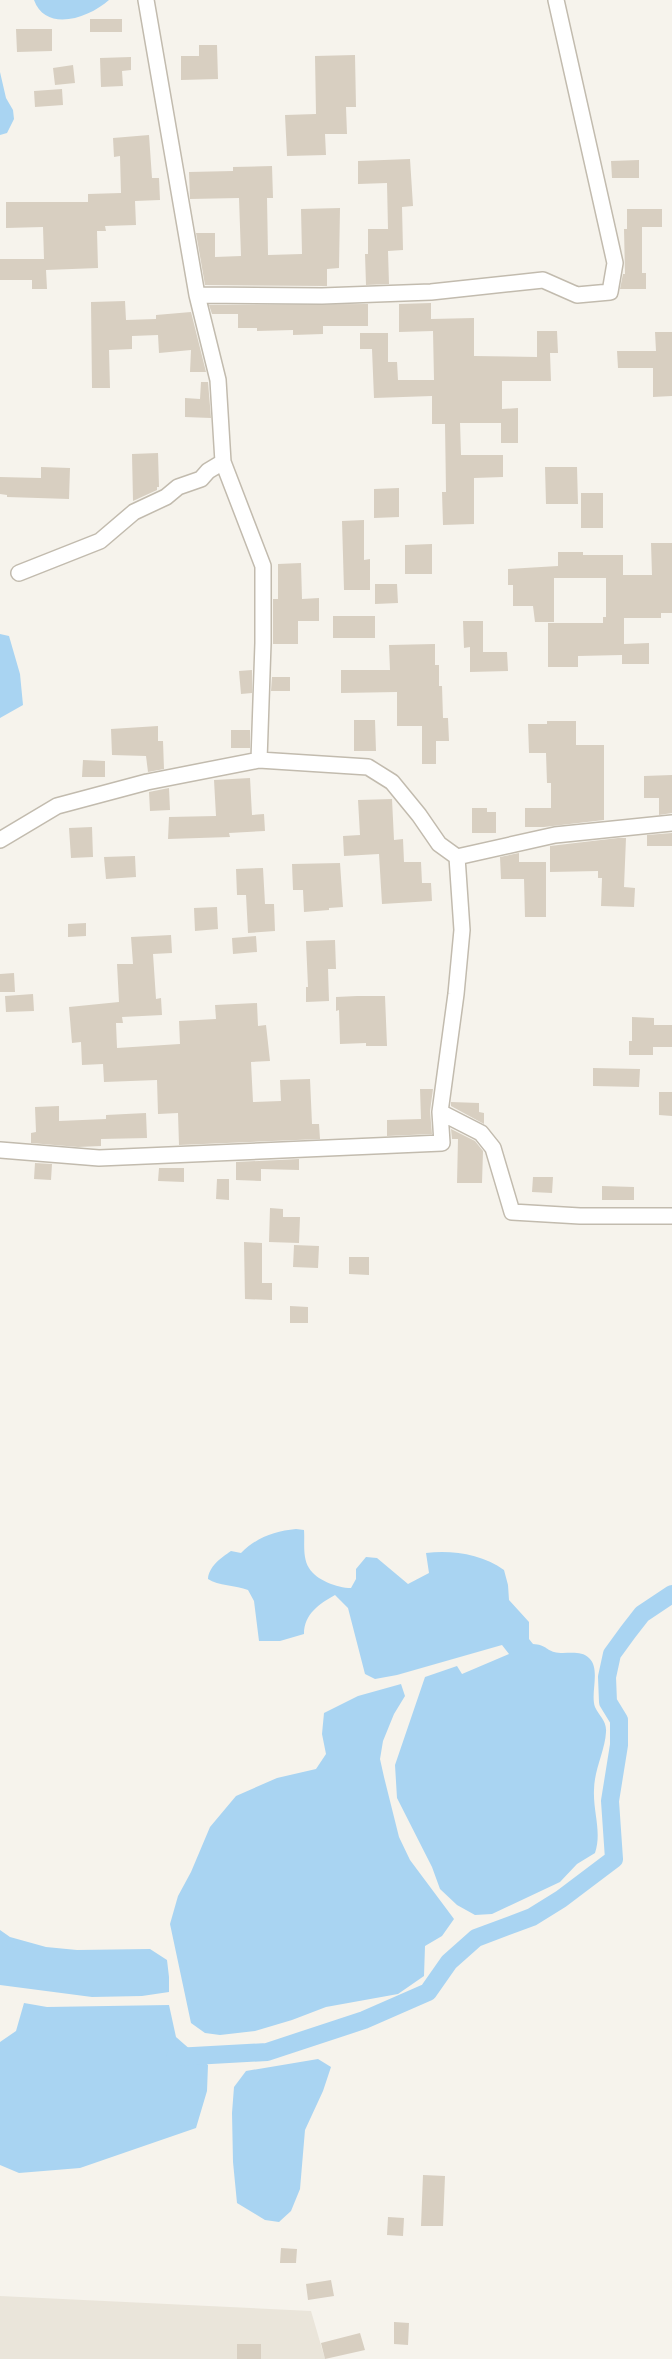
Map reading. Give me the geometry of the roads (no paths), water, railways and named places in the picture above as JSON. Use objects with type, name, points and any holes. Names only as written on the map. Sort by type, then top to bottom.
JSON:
[{"type":"street","points":[[146,0],[197,295],[218,380],[223,462],[263,566],[259,760]]},
{"type":"street","points":[[197,295],[322,296],[431,292],[543,280],[577,295],[610,292],[615,263],[556,0]]},
{"type":"street","points":[[19,573],[100,541],[134,512],[166,497],[178,487],[201,479],[208,471],[223,462]]},
{"type":"street","points":[[0,840],[57,806],[147,782],[259,760],[368,767],[392,782],[439,844],[457,857],[555,835],[672,823]]},
{"type":"street","points":[[0,1150],[99,1158],[442,1143],[440,1112],[462,930],[457,857]]},
{"type":"street","points":[[440,1112],[482,1133],[493,1148],[512,1212],[580,1216],[672,1216]]},
{"type":"water","points":[[34,0],[109,0],[101,7],[80,17],[58,19],[40,10]]},
{"type":"water","points":[[0,72],[14,119],[7,133],[0,135]]},
{"type":"water","points":[[0,634],[9,636],[20,674],[23,705],[0,718]]},
{"type":"water","points":[[296,1529],[304,1530],[305,1559],[312,1572],[333,1585],[345,1588],[351,1588],[356,1579],[356,1569],[366,1557],[377,1558],[408,1584],[429,1573],[426,1553],[466,1554],[486,1560],[504,1570],[509,1600],[529,1622],[529,1639],[533,1644],[558,1653],[577,1653],[589,1658],[595,1675],[595,1707],[606,1728],[604,1746],[594,1783],[598,1837],[595,1853],[577,1864],[560,1882],[492,1914],[475,1915],[457,1905],[440,1889],[432,1867],[397,1798],[395,1765],[425,1677],[457,1666],[462,1674],[509,1654],[502,1645],[397,1675],[375,1679],[365,1674],[348,1608],[335,1595],[318,1606],[310,1615],[304,1634],[280,1641],[259,1641],[254,1601],[248,1590],[212,1581],[208,1579],[209,1574],[216,1563],[231,1551],[241,1553],[253,1543],[267,1536]]},
{"type":"water","points":[[401,1684],[405,1696],[394,1714],[383,1741],[380,1759],[384,1777],[399,1837],[410,1860],[454,1919],[442,1936],[425,1946],[424,1976],[398,1994],[326,2007],[255,2031],[220,2035],[205,2033],[191,2023],[170,1924],[178,1896],[210,1827],[236,1796],[277,1778],[316,1769],[326,1754],[322,1734],[324,1713],[358,1696]]},
{"type":"water","points":[[0,1930],[10,1937],[46,1947],[77,1950],[150,1949],[167,1960],[169,1992],[142,1996],[92,1997],[0,1985]]},
{"type":"water","points":[[24,2003],[47,2007],[169,2005],[176,2037],[208,2065],[207,2091],[196,2128],[80,2168],[19,2173],[0,2165],[0,2042],[16,2031]]},
{"type":"water","points":[[318,2059],[331,2067],[305,2130],[300,2189],[291,2211],[279,2222],[265,2220],[237,2203],[233,2162],[234,2087],[246,2071]]},
{"type":"waterway","points":[[175,2057],[267,2052],[364,2020],[428,1992],[449,1962],[476,1938],[532,1917],[561,1899],[614,1859],[610,1801],[619,1745],[619,1720],[608,1702],[607,1677],[612,1654],[642,1614],[672,1594]]}]
